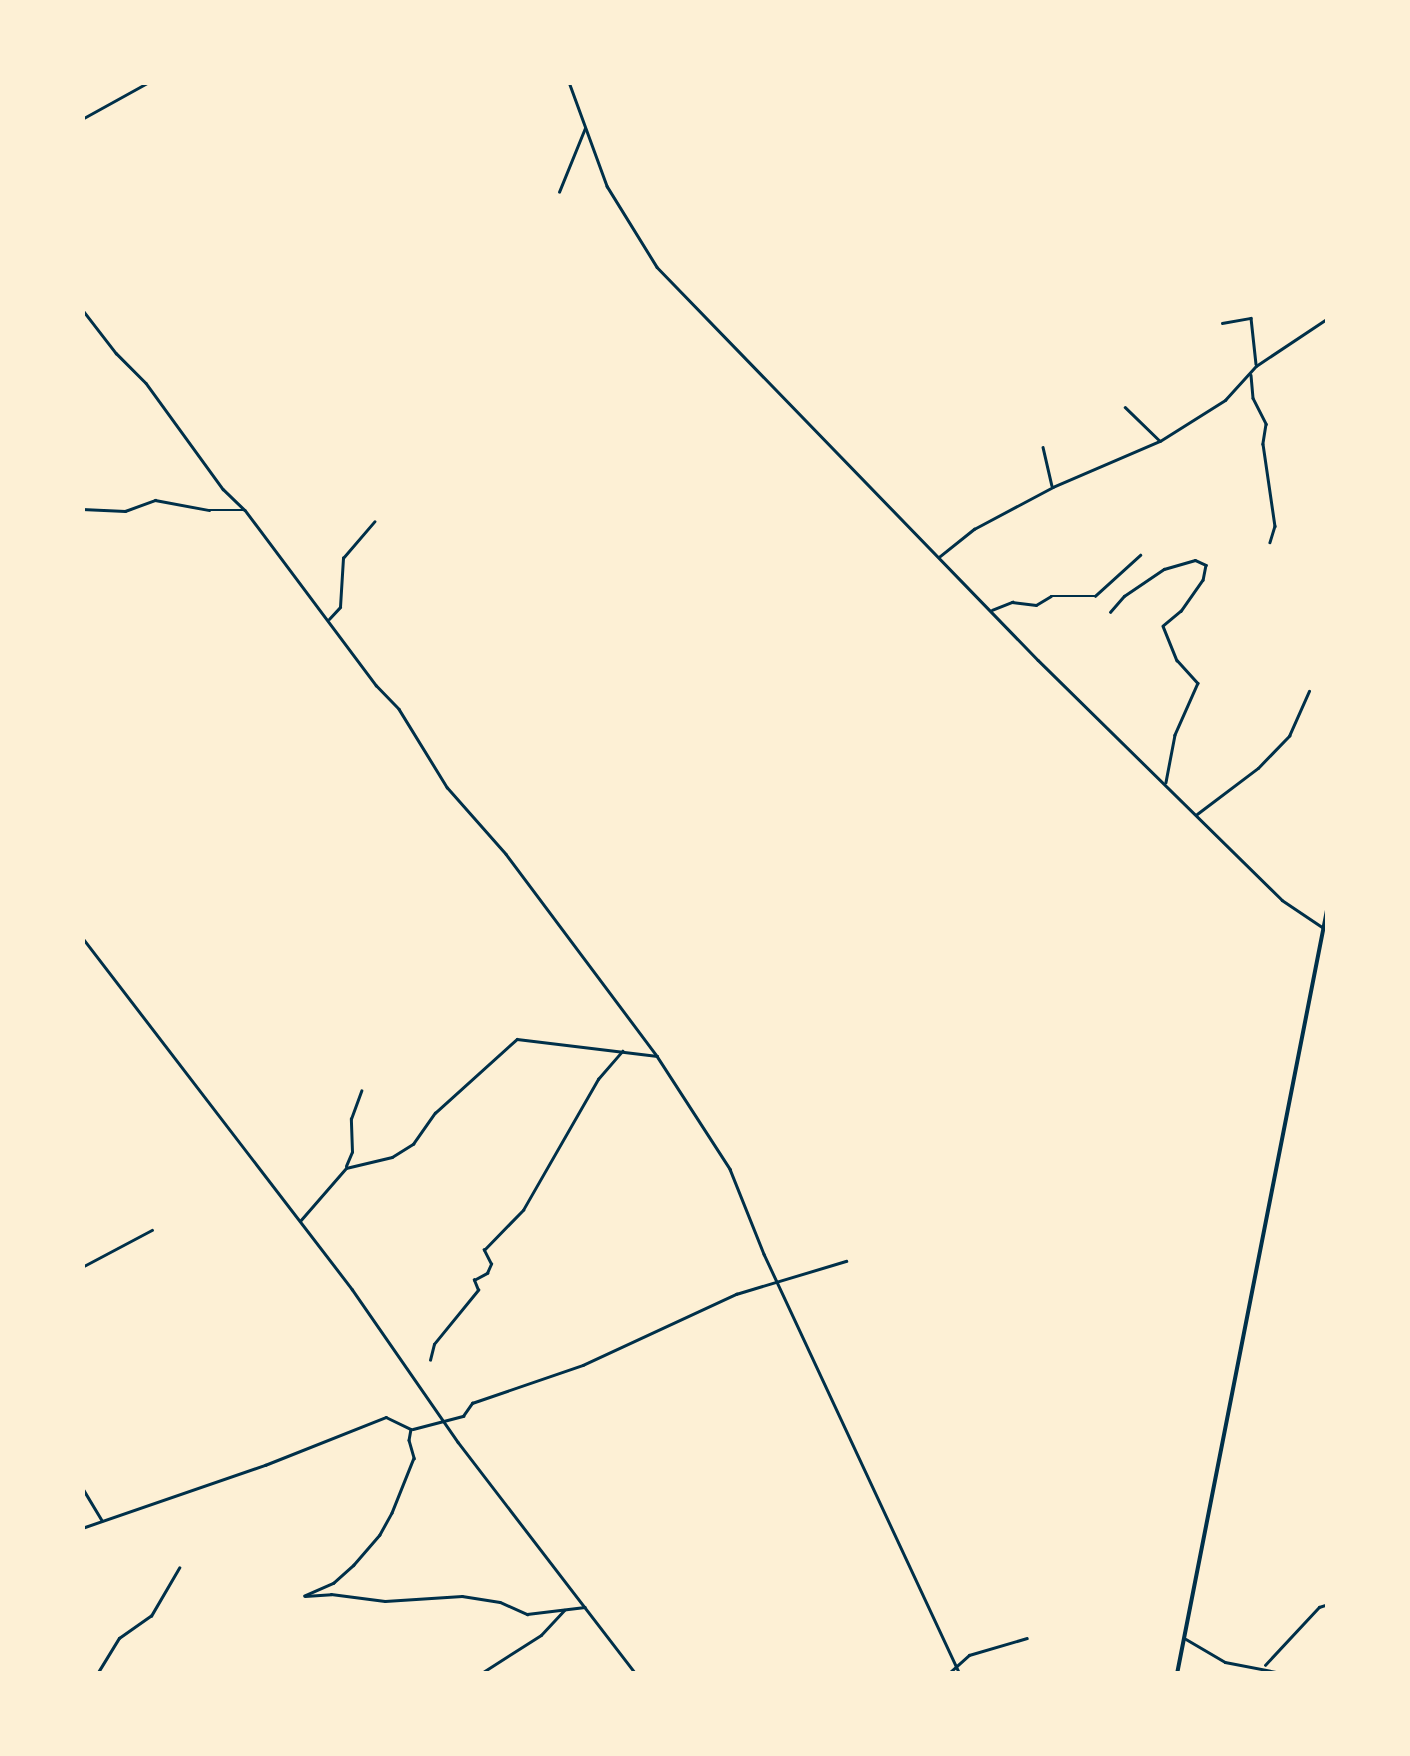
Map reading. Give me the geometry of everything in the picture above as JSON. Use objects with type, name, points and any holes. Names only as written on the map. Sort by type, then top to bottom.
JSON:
[{"type":"main road","points":[[1177,1674],[1328,905]]},
{"type":"street","points":[[82,119],[149,82]]},
{"type":"street","points":[[569,82],[619,210],[657,267],[991,611],[1282,900],[1324,928]]},
{"type":"street","points":[[559,192],[585,128]]},
{"type":"street","points":[[82,309],[116,353],[146,383],[223,489],[245,510],[376,685],[399,709],[456,799],[506,854],[657,1056],[730,1169],[777,1282],[960,1674]]},
{"type":"street","points":[[1222,322],[1252,318],[1256,366]]},
{"type":"street","points":[[939,557],[993,518],[1052,486],[1160,441],[1225,400],[1256,366],[1328,318]]},
{"type":"street","points":[[1252,370],[1253,398],[1266,428],[1262,444],[1275,526],[1270,542]]},
{"type":"street","points":[[1125,407],[1160,441]]},
{"type":"street","points":[[1043,447],[1052,486]]},
{"type":"street","points":[[82,510],[125,511],[155,500],[208,510],[245,510]]},
{"type":"street","points":[[329,618],[340,607],[343,558],[374,522]]},
{"type":"street","points":[[991,611],[1012,602],[1036,605],[1051,596],[1095,596],[1140,555]]},
{"type":"street","points":[[1110,612],[1124,596],[1164,569],[1195,560],[1206,565],[1202,580],[1182,611],[1162,626],[1177,660],[1198,684],[1174,736],[1166,782]]},
{"type":"street","points":[[1197,814],[1282,744],[1296,726],[1308,691]]},
{"type":"street","points":[[82,937],[636,1674]]},
{"type":"street","points":[[346,1168],[392,1156],[413,1144],[435,1113],[517,1039],[657,1056]]},
{"type":"street","points":[[430,1360],[434,1344],[478,1290],[474,1280],[487,1273],[490,1264],[484,1250],[524,1210],[598,1079],[622,1051]]},
{"type":"street","points":[[299,1222],[346,1168],[352,1152],[352,1119],[361,1091]]},
{"type":"street","points":[[82,1267],[152,1230]]},
{"type":"street","points":[[82,1528],[265,1466],[386,1417],[411,1429],[463,1416],[472,1403],[583,1366],[736,1294],[846,1261]]},
{"type":"street","points":[[411,1429],[408,1440],[414,1458],[380,1535],[334,1583],[305,1596],[330,1594],[385,1602],[462,1596],[500,1602],[517,1613],[586,1607]]},
{"type":"street","points":[[82,1487],[103,1521]]},
{"type":"street","points":[[98,1674],[119,1638],[151,1616],[178,1568]]},
{"type":"street","points":[[1263,1666],[1319,1607],[1328,1604]]},
{"type":"street","points":[[480,1674],[541,1635],[565,1609]]},
{"type":"street","points":[[948,1674],[970,1656],[1027,1638]]},
{"type":"street","points":[[1184,1638],[1225,1662],[1263,1666],[1287,1674]]}]
